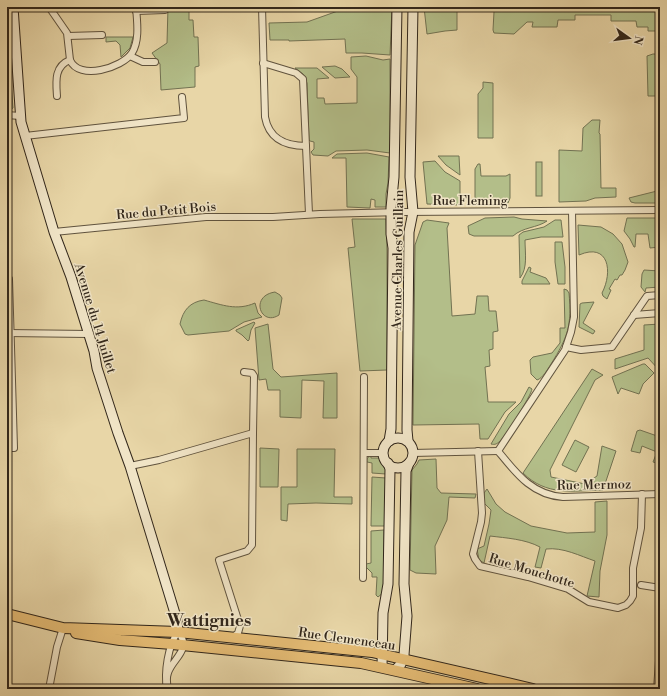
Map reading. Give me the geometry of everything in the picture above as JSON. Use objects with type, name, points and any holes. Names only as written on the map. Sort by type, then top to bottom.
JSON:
[{"type":"main road","points":[[7,614],[63,628]]},
{"type":"main road","name":"Rue Clemenceau","points":[[63,628],[178,632],[382,654],[532,689]]},
{"type":"main road","name":"Rue Clemenceau","points":[[63,628],[88,636],[120,640],[350,662],[382,667],[477,689]]},
{"type":"street","name":"Avenue du 14 Juillet","points":[[13,7],[20,116],[25,136],[54,232],[71,277],[89,334],[97,368],[130,466],[177,620],[178,632]]},
{"type":"street","points":[[49,7],[65,29],[68,36],[70,60],[72,64],[78,69],[93,70],[112,66],[130,56],[136,41],[136,9],[165,10]]},
{"type":"street","points":[[262,7],[265,117],[268,128],[276,138],[284,142],[292,145],[306,146]]},
{"type":"street","name":"Avenue Charles Guillain","points":[[388,441],[390,430],[393,253],[391,197],[394,177],[397,7]]},
{"type":"street","name":"Avenue Charles Guillain","points":[[408,441],[409,232],[413,212],[410,177],[413,7]]},
{"type":"street","points":[[68,36],[102,35]]},
{"type":"street","points":[[130,56],[143,62],[155,62]]},
{"type":"street","points":[[57,96],[56,78],[58,71],[64,63],[70,60]]},
{"type":"street","points":[[263,63],[296,73],[303,79],[309,214]]},
{"type":"street","points":[[25,136],[184,118],[182,97]]},
{"type":"street","points":[[7,116],[20,116]]},
{"type":"street","name":"Rue Fleming","points":[[280,217],[309,214],[391,212],[660,210]]},
{"type":"street","points":[[413,453],[498,451],[566,347],[571,332],[574,317],[572,211]]},
{"type":"street","name":"Rue du Petit Bois","points":[[54,232],[206,216],[280,217]]},
{"type":"street","points":[[7,279],[9,279],[9,333],[14,448],[7,448]]},
{"type":"street","points":[[566,347],[581,350],[612,347],[647,296],[660,295]]},
{"type":"street","points":[[634,315],[660,313]]},
{"type":"street","points":[[9,333],[89,334]]},
{"type":"street","points":[[233,637],[238,634],[240,625],[219,560],[247,551],[252,545],[254,376],[252,373],[244,372]]},
{"type":"street","points":[[363,578],[364,377]]},
{"type":"street","points":[[130,466],[159,460],[253,433]]},
{"type":"street","points":[[382,667],[383,613],[388,584],[390,469],[384,453],[385,446],[388,441],[393,438],[399,438],[408,441],[413,453],[406,472],[404,584],[407,616],[405,650],[400,666],[395,670]]},
{"type":"street","name":"Rue Mouchotte","points":[[478,451],[482,513],[474,551],[476,562],[483,567],[528,577],[568,589],[583,599],[593,603],[618,608],[626,605],[632,598],[634,563],[641,528],[642,494]]},
{"type":"street","name":"Rue Mermoz","points":[[498,451],[526,483],[546,494],[563,497],[660,494]]},
{"type":"street","points":[[364,453],[384,453]]},
{"type":"street","points":[[388,463],[391,466],[398,467],[405,466],[409,463]]},
{"type":"street","points":[[640,585],[660,588]]},
{"type":"street","points":[[49,689],[57,647],[63,628]]},
{"type":"street","points":[[178,632],[182,637],[183,645],[180,654],[168,672],[167,689],[165,677],[166,667],[172,644],[178,632]]},
{"type":"street","points":[[657,689],[660,647]]},
{"type":"green space","points":[[168,7],[189,7],[189,20],[193,20],[194,37],[198,37],[199,66],[195,67],[195,87],[161,90],[160,64],[152,53],[167,43]]},
{"type":"green space","points":[[349,7],[392,7],[390,55],[346,53],[345,39],[289,41],[270,40],[269,23],[307,22]]},
{"type":"green space","points":[[424,7],[457,7],[457,30],[427,34]]},
{"type":"green space","points":[[496,7],[660,7],[660,31],[648,31],[648,27],[637,27],[636,21],[611,21],[611,15],[575,15],[575,20],[558,20],[557,27],[532,27],[533,22],[527,22],[514,34],[494,33],[494,12]]},
{"type":"green space","points":[[7,31],[13,108],[10,110],[7,110]]},
{"type":"green space","points":[[106,37],[133,37],[130,48],[121,57],[120,45],[116,41],[106,42]]},
{"type":"green space","points":[[660,54],[660,96],[648,96],[647,56]]},
{"type":"green space","points":[[366,56],[383,60],[390,59],[390,153],[367,150],[336,151],[328,156],[313,155],[311,152],[314,149],[314,142],[309,140],[307,83],[303,74],[295,68],[317,68],[329,78],[317,79],[317,98],[324,98],[325,104],[357,103],[357,77],[351,69],[351,57]]},
{"type":"green space","points":[[335,66],[342,69],[350,77],[335,78],[322,67]]},
{"type":"green space","points":[[483,82],[493,83],[493,138],[478,138],[478,94],[483,88]]},
{"type":"green space","points":[[592,120],[600,120],[601,188],[616,188],[616,197],[595,198],[586,201],[559,202],[559,150],[582,151],[583,128]]},
{"type":"green space","points":[[367,153],[389,157],[386,207],[375,207],[375,200],[371,199],[370,208],[347,207],[346,158],[332,158],[337,154]]},
{"type":"green space","points":[[438,156],[459,156],[460,175],[446,165]]},
{"type":"green space","points":[[435,161],[445,172],[460,181],[460,205],[427,204],[423,162]]},
{"type":"green space","points":[[536,162],[542,162],[542,196],[536,196]]},
{"type":"green space","points":[[478,164],[480,164],[481,176],[506,176],[510,174],[510,198],[508,203],[477,203],[475,200],[475,169]]},
{"type":"green space","points":[[657,191],[660,192],[660,203],[635,203],[631,202],[629,198]]},
{"type":"green space","points":[[514,217],[547,221],[521,231],[513,236],[474,236],[469,234],[468,226],[485,218]]},
{"type":"green space","points":[[627,218],[660,218],[660,247],[650,248],[648,234],[636,234],[634,247],[624,231]]},
{"type":"green space","points":[[352,219],[386,219],[387,370],[360,371],[348,248],[355,247]]},
{"type":"green space","points":[[427,220],[449,223],[447,228],[452,316],[475,314],[477,296],[488,296],[489,311],[496,311],[498,331],[493,332],[493,349],[489,350],[490,366],[485,367],[488,402],[516,402],[505,412],[488,439],[480,439],[479,424],[413,425],[415,245],[423,222]]},
{"type":"green space","points":[[555,220],[561,220],[563,237],[541,237],[525,240],[525,265],[523,274],[520,278],[519,235],[523,232],[544,227]]},
{"type":"green space","points":[[578,225],[601,227],[613,234],[622,244],[628,262],[622,275],[620,275],[617,280],[615,279],[609,289],[611,290],[607,299],[602,293],[607,276],[606,261],[597,252],[589,252],[579,255]]},
{"type":"green space","points":[[555,242],[562,242],[565,267],[565,284],[558,284],[555,262]]},
{"type":"green space","points":[[529,267],[531,268],[530,272],[546,278],[550,284],[522,284]]},
{"type":"green space","points":[[644,270],[660,271],[660,287],[646,288],[645,292],[641,287],[642,274]]},
{"type":"green space","points":[[564,289],[569,293],[570,314],[568,330],[551,364],[543,376],[537,380],[531,374],[530,360],[533,357],[552,353],[560,343],[560,328],[565,328]]},
{"type":"green space","points":[[275,292],[282,298],[279,315],[273,318],[267,317],[260,310],[260,304],[262,299],[267,295]]},
{"type":"green space","points":[[204,300],[236,307],[242,307],[255,303],[258,313],[262,317],[244,322],[229,331],[188,335],[185,334],[180,324],[185,311],[191,305]]},
{"type":"green space","points":[[594,302],[583,323],[595,331],[593,334],[579,327],[580,304]]},
{"type":"green space","points":[[254,322],[255,323],[248,341],[236,331],[236,330]]},
{"type":"green space","points":[[268,324],[273,369],[281,377],[337,373],[337,418],[323,418],[324,381],[302,380],[301,418],[280,417],[280,390],[268,390],[266,379],[259,380],[255,328]]},
{"type":"green space","points":[[660,324],[660,371],[648,358],[615,369],[615,359],[644,350],[644,325]]},
{"type":"green space","points":[[645,364],[654,373],[643,384],[639,394],[621,388],[618,394],[612,377]]},
{"type":"green space","points":[[592,369],[603,375],[595,380],[550,470],[551,477],[585,484],[597,476],[602,446],[616,451],[603,490],[570,491],[550,489],[541,486],[523,473]]},
{"type":"green space","points":[[529,387],[532,389],[531,393],[512,424],[497,444],[491,444],[509,414],[521,402]]},
{"type":"green space","points":[[640,430],[660,437],[660,464],[653,462],[657,452],[642,446],[640,453],[631,451],[637,431]]},
{"type":"green space","points":[[575,440],[589,447],[576,472],[562,465]]},
{"type":"green space","points":[[260,448],[279,449],[278,487],[260,487]]},
{"type":"green space","points":[[297,449],[335,449],[334,497],[352,497],[352,504],[288,504],[287,521],[281,520],[281,487],[297,487]]},
{"type":"green space","points":[[371,455],[371,458],[379,458],[386,470],[386,474],[372,473],[372,463],[367,462]]},
{"type":"green space","points":[[436,459],[437,488],[441,493],[476,494],[475,498],[449,497],[447,520],[435,546],[436,574],[416,573],[410,570],[412,470],[419,460]]},
{"type":"green space","points":[[372,477],[386,478],[385,526],[371,526]]},
{"type":"green space","points":[[487,489],[496,504],[505,512],[531,526],[567,533],[595,532],[595,502],[607,501],[607,535],[600,571],[599,597],[587,596],[595,561],[571,552],[559,549],[546,549],[541,568],[535,567],[540,547],[534,544],[509,538],[490,536],[484,563],[479,560],[477,549],[484,546],[491,510],[484,503],[484,493]]},
{"type":"green space","points":[[384,530],[384,592],[378,597],[376,595],[377,577],[372,577],[372,573],[366,567],[366,564],[371,563],[371,531]]},
{"type":"district","name":"Wattignies","points":[[209,620]]}]
